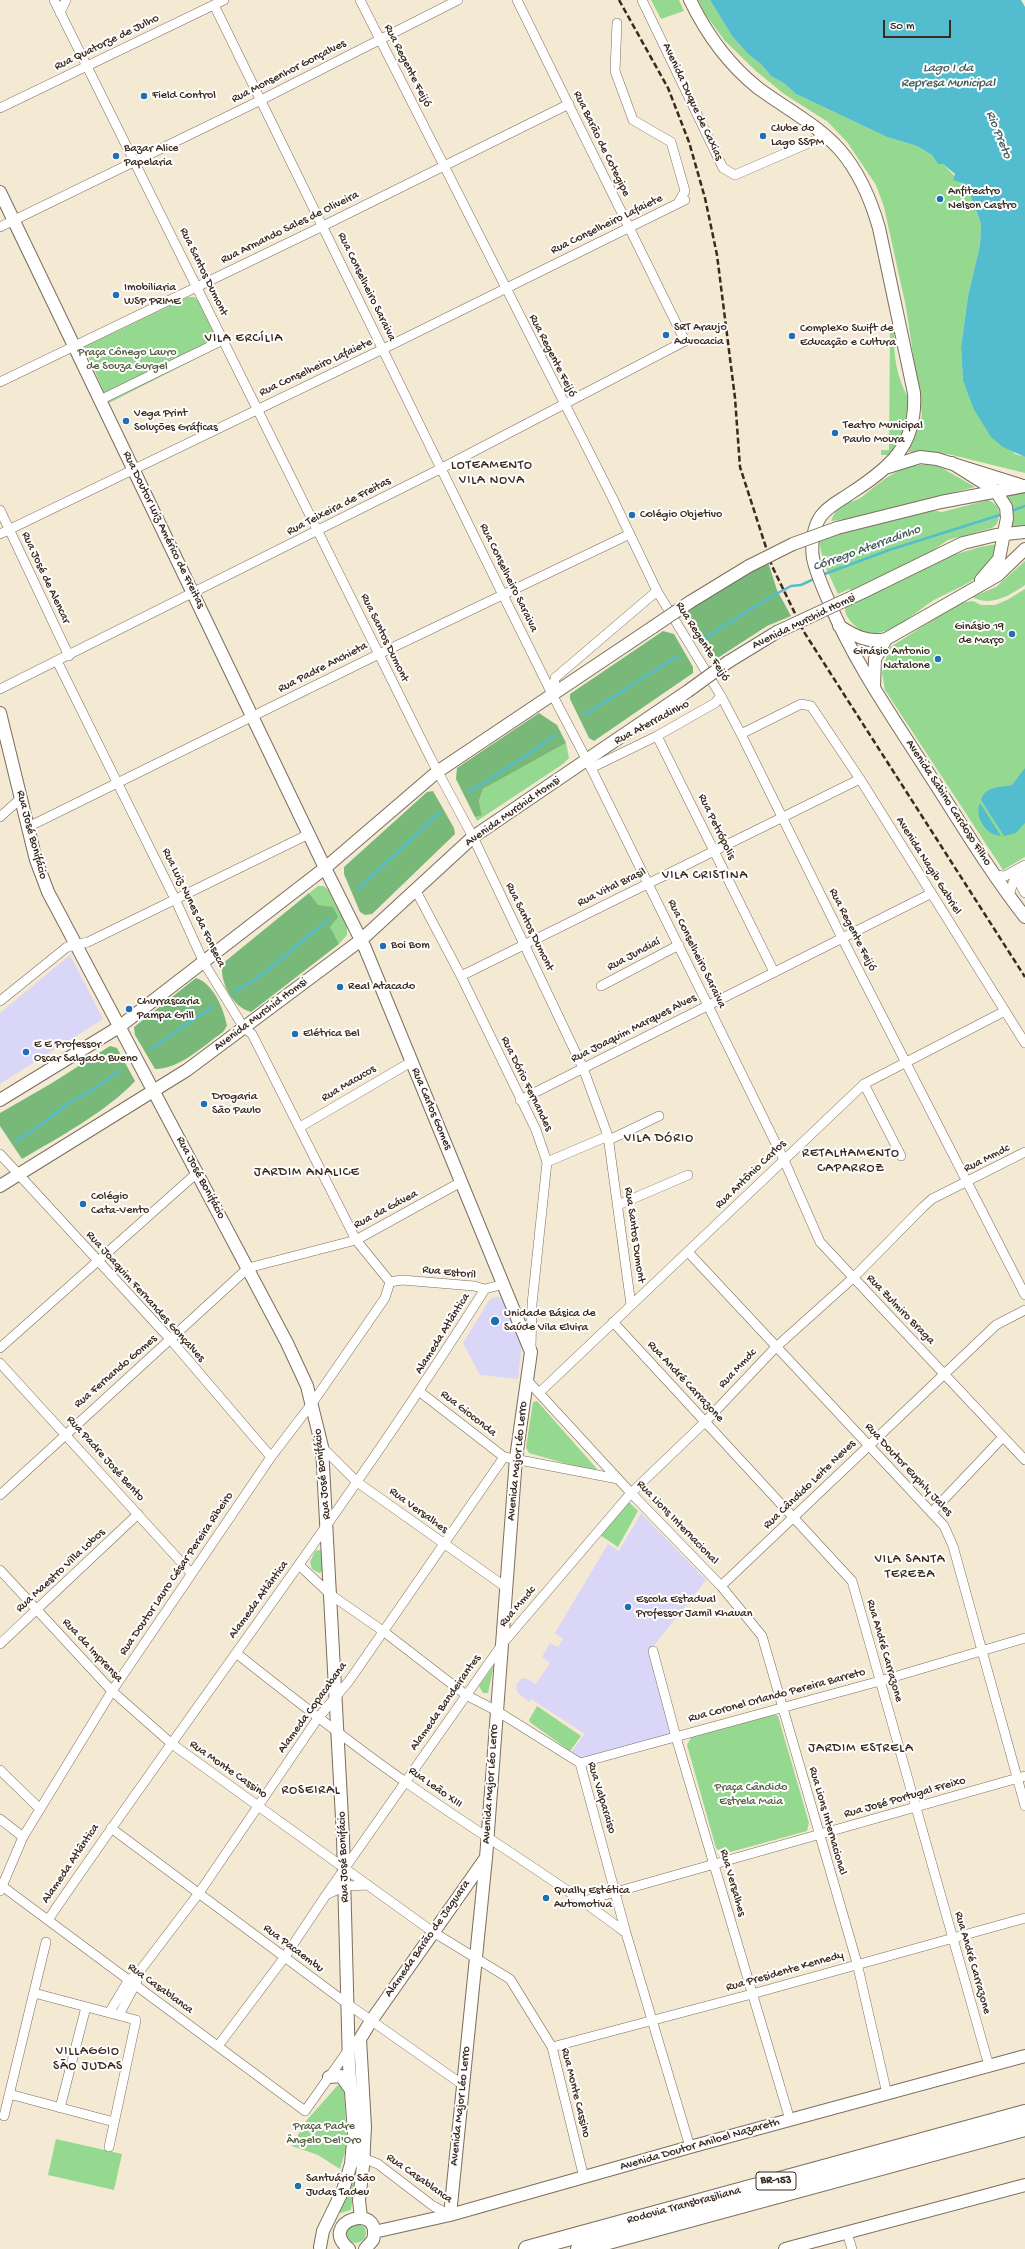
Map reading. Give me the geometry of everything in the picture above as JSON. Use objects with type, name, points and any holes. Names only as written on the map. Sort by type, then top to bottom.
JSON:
[{"type":"highway","name":"Rodovia Transbrasiliana","points":[[528,2249],[1025,2113]]},
{"type":"highway","name":"Rodovia Transbrasiliana","points":[[578,2249],[1025,2128]]},
{"type":"main road","points":[[690,0],[699,18],[734,66],[757,87],[824,136],[850,164],[872,205],[879,228],[914,394],[915,413],[911,430],[888,467],[871,481],[830,507],[821,516],[815,528],[812,547],[819,579],[838,626],[862,639],[872,641],[886,639],[998,575],[1025,549]]},
{"type":"main road","name":"Rua Doutor Luiz Américo de Freitas","points":[[0,192],[325,868]]},
{"type":"main road","points":[[888,467],[920,457],[952,463],[1024,486]]},
{"type":"main road","points":[[952,463],[995,490],[1007,513],[1005,535],[999,559],[974,588]]},
{"type":"main road","points":[[0,1100],[119,1027],[204,963],[325,868],[437,772],[553,696],[690,602],[749,566],[792,544],[837,528],[941,502],[995,490],[1024,486]]},
{"type":"main road","name":"Avenida Murchid Homsi","points":[[0,1186],[19,1176],[153,1090],[187,1070],[361,940],[415,889],[473,838],[590,764],[728,662],[777,632],[963,543],[1025,532]]},
{"type":"main road","name":"Avenida Sabino Cardoso Filho","points":[[838,626],[874,688],[1011,900],[1025,917]]},
{"type":"main road","points":[[874,688],[875,658],[886,639]]},
{"type":"main road","name":"Rua José Bonifácio","points":[[0,713],[42,879],[119,1027],[198,1172],[248,1268],[293,1355],[313,1402],[322,1446],[328,1523],[345,1886],[349,2049],[354,2132],[351,2164],[335,2207],[323,2231],[318,2248]]},
{"type":"main road","name":"Rua Carlos Gomes","points":[[325,868],[361,940],[531,1352]]},
{"type":"main road","name":"Avenida Major Léo Lerro","points":[[450,2215],[486,1858],[507,1588],[510,1458],[527,1380],[531,1352]]},
{"type":"main road","name":"Alameda Barão de Jaguara","points":[[371,2021],[486,1858]]},
{"type":"main road","points":[[362,2218],[359,2200],[364,2160],[365,2127],[360,2039],[371,2021]]},
{"type":"main road","name":"Avenida Doutor Aniloel Nazareth","points":[[374,2232],[450,2215],[690,2147],[1025,2056]]},
{"type":"main road","points":[[330,2077],[340,2076],[351,2090]]},
{"type":"main road","points":[[785,2249],[1025,2185]]},
{"type":"main road","points":[[335,2207],[336,2219],[341,2229],[342,2241],[349,2249]]},
{"type":"main road","points":[[318,2248],[341,2229],[350,2219],[362,2218],[370,2224],[374,2232],[373,2240],[365,2249]]},
{"type":"street","name":"Rua Santos Dumont","points":[[54,0],[88,65],[437,772],[473,838],[583,1068],[609,1138],[631,1305]]},
{"type":"street","points":[[60,13],[66,0]]},
{"type":"street","name":"Rua Quatorze de Julho","points":[[0,108],[215,2],[224,0]]},
{"type":"street","name":"Rua Regente Feijó","points":[[360,0],[630,534],[657,591],[721,696],[742,734],[842,938],[1025,1295]]},
{"type":"street","name":"Rua Monsenhor Gonçalves","points":[[0,227],[261,100],[458,0]]},
{"type":"street","name":"Rua Barão de Cotegipe","points":[[517,0],[685,341]]},
{"type":"street","name":"Avenida Duque de Caxias","points":[[642,0],[723,168],[729,173],[735,175],[824,136]]},
{"type":"street","name":"Rua Conselheiro Saraiva","points":[[215,2],[261,100],[503,595],[553,696],[590,764],[784,1160]]},
{"type":"street","name":"Rua Conselheiro Lafaiete","points":[[0,534],[383,349],[681,202],[685,191],[671,142],[633,120],[615,72],[617,23]]},
{"type":"street","name":"Rua Armando Sales de Oliveira","points":[[0,382],[323,226],[569,104]]},
{"type":"street","points":[[100,400],[223,340]]},
{"type":"street","name":"Rua Teixeira de Freitas","points":[[0,689],[318,531],[685,341]]},
{"type":"street","name":"Rua José de Alencar","points":[[0,510],[69,656]]},
{"type":"street","name":"Rua Padre Anchieta","points":[[28,827],[379,654],[630,534]]},
{"type":"street","points":[[553,696],[555,678],[657,591]]},
{"type":"street","name":"Rua Luiz Nunes da Fonseca","points":[[57,661],[176,901],[204,963],[244,1028],[252,1034],[356,1240],[390,1282]]},
{"type":"street","name":"Rua Aterradinho","points":[[590,764],[657,736],[715,703],[721,696]]},
{"type":"street","name":"Avenida Nagib Gabriel","points":[[742,734],[801,704],[808,704],[860,779],[930,894],[1025,1043]]},
{"type":"street","name":"Rua Petrópolis","points":[[657,736],[774,972]]},
{"type":"street","name":"Rua Vital Brasil","points":[[461,976],[860,779]]},
{"type":"street","points":[[0,817],[21,798]]},
{"type":"street","points":[[1,996],[66,947],[88,942],[176,901],[309,834]]},
{"type":"street","points":[[995,875],[1005,876],[1024,866]]},
{"type":"street","points":[[1011,900],[1025,894],[1021,886],[1024,866]]},
{"type":"street","points":[[1011,900],[1015,877],[1024,866]]},
{"type":"street","name":"Rua Dório Fernandes","points":[[415,889],[461,976],[543,1147],[547,1162],[532,1304],[531,1352]]},
{"type":"street","name":"Rua Joaquim Marques Alves","points":[[520,1100],[930,894]]},
{"type":"street","name":"Rua Jundiaí","points":[[601,986],[678,945]]},
{"type":"street","name":"Rua Antônio Carlos","points":[[540,1392],[864,1084],[1005,1011]]},
{"type":"street","name":"Rua Macucos","points":[[300,1127],[411,1062]]},
{"type":"street","points":[[864,1084],[901,1156]]},
{"type":"street","points":[[547,1162],[609,1138],[659,1116]]},
{"type":"street","name":"Rua Mmdc","points":[[503,1643],[631,1493],[705,1422],[775,1348],[852,1278],[932,1199],[1025,1152]]},
{"type":"street","name":"Rua Joaquim Fernandes Gonçalves","points":[[0,1154],[96,1261],[171,1340],[271,1457]]},
{"type":"street","name":"Rua Zulmiro Braga","points":[[784,1160],[820,1242],[852,1278],[1025,1460]]},
{"type":"street","points":[[0,1348],[96,1261],[198,1172]]},
{"type":"street","points":[[618,1205],[688,1175]]},
{"type":"street","name":"Rua da Gávea","points":[[248,1268],[356,1240],[461,1182]]},
{"type":"street","name":"Rua Doutor Euphly Jales","points":[[688,1252],[775,1348],[870,1445],[944,1526],[953,1546],[982,1650],[1021,1777],[1025,1806]]},
{"type":"street","name":"Rua Fernando Gomes","points":[[0,1495],[248,1268]]},
{"type":"street","name":"Rua Estoril","points":[[390,1282],[402,1280],[474,1286],[485,1289],[504,1284]]},
{"type":"street","name":"Rua Doutor Lauro César Pereira Ribeiro","points":[[1,1889],[24,1836],[39,1808],[112,1691],[271,1457],[313,1402],[385,1298],[390,1282]]},
{"type":"street","name":"Alameda Atlântica","points":[[48,1920],[111,1828],[236,1654],[420,1392],[485,1289]]},
{"type":"street","points":[[515,1313],[527,1309],[532,1304]]},
{"type":"street","name":"Rua Cândido Leite Neves","points":[[721,1586],[996,1325],[1025,1310]]},
{"type":"street","name":"Rua André Carrazone","points":[[614,1322],[852,1580],[989,2066]]},
{"type":"street","name":"Rua Padre José Bento","points":[[0,1363],[191,1573]]},
{"type":"street","name":"Rua Lions Internacional","points":[[527,1380],[540,1392],[631,1493],[721,1586],[762,1636],[857,1963],[887,2094]]},
{"type":"street","name":"Rua Gioconda","points":[[420,1392],[510,1458],[618,1479]]},
{"type":"street","points":[[932,1512],[1003,1437]]},
{"type":"street","name":"Rua Versalhes","points":[[322,1446],[357,1482],[444,1545],[507,1588]]},
{"type":"street","name":"Alameda Copacabana","points":[[128,1980],[139,1972],[199,1893],[318,1718],[336,1694],[349,1680],[382,1631],[444,1545],[510,1458]]},
{"type":"street","name":"Rua Maestro Villa Lobos","points":[[0,1644],[138,1514]]},
{"type":"street","name":"Rua Valparaiso","points":[[299,1565],[331,1595],[382,1631],[466,1695],[497,1711],[580,1763],[626,1934],[654,2021],[690,2147]]},
{"type":"street","name":"Rua da Imprensa","points":[[0,1570],[112,1691],[172,1744]]},
{"type":"street","name":"Rua Coronel Orlando Pereira Barreto","points":[[580,1763],[880,1681],[1025,1638]]},
{"type":"street","name":"Alameda Bandeirantes","points":[[218,2046],[284,1958],[344,1868],[406,1783],[503,1643]]},
{"type":"street","name":"Rua Versalhes","points":[[653,1651],[676,1736],[790,2120]]},
{"type":"street","name":"Rua Leão XIII","points":[[236,1654],[338,1734],[406,1783],[584,1901],[626,1934]]},
{"type":"street","name":"Rua Monte Cassino","points":[[172,1744],[433,1932],[510,1979],[552,2047],[584,2178]]},
{"type":"street","points":[[0,1770],[39,1808]]},
{"type":"street","name":"Rua José Portugal Freixo","points":[[584,1901],[614,1891],[916,1808],[1021,1777]]},
{"type":"street","points":[[0,1819],[24,1836]]},
{"type":"street","name":"Rua Pacaembu","points":[[111,1828],[284,1958],[463,2085]]},
{"type":"street","points":[[326,1895],[345,1886],[368,1885]]},
{"type":"street","name":"Rua Casablanca","points":[[1,1889],[48,1920],[305,2110],[330,2077]]},
{"type":"street","name":"Rua Presidente Kennedy","points":[[552,2047],[654,2021],[857,1963],[1025,1918]]},
{"type":"street","points":[[4,2116],[8,2094],[46,1942]]},
{"type":"street","name":"Alameda Copacabana","points":[[119,2015],[136,1986],[139,1972]]},
{"type":"street","points":[[109,2013],[128,1980]]},
{"type":"street","points":[[34,1993],[136,2020],[109,2147]]},
{"type":"street","points":[[60,2108],[86,2007]]},
{"type":"street","points":[[330,2077],[349,2049]]},
{"type":"street","points":[[8,2094],[114,2122]]},
{"type":"street","points":[[351,2164],[364,2160]]},
{"type":"street","name":"Rua Casablanca","points":[[364,2160],[378,2164],[434,2206],[450,2215]]},
{"type":"street","points":[[847,2233],[852,2249]]},
{"type":"shaded area","name":"E E Professor Oscar Salgado Bueno","points":[[70,955],[103,1019],[0,1084],[0,1013]]},
{"type":"shaded area","name":"Unidade Básica de Saúde Vila Elvira","points":[[498,1297],[505,1301],[522,1342],[518,1379],[480,1375],[463,1343],[490,1299]]},
{"type":"shaded area","name":"Escola Estadual Professor Jamil Khauan","points":[[641,1513],[706,1580],[649,1652],[670,1734],[581,1759],[571,1752],[585,1734],[531,1699],[529,1702],[518,1693],[516,1685],[521,1679],[525,1678],[536,1684],[550,1663],[542,1657],[550,1643],[558,1647],[563,1639],[555,1633],[608,1544],[619,1551]]},
{"type":"green space","points":[[651,0],[679,0],[684,11],[661,19]]},
{"type":"green space","points":[[698,0],[710,0],[732,36],[748,54],[761,64],[771,76],[785,84],[796,94],[887,137],[917,146],[932,155],[938,164],[943,164],[969,191],[981,224],[980,245],[968,296],[961,347],[963,381],[973,408],[1015,454],[1025,457],[1025,473],[948,454],[908,452],[922,415],[906,307],[884,207],[876,185],[847,142],[828,122],[784,94],[756,71],[725,41],[705,14]]},
{"type":"green space","name":"Praça Cônego Lauro de Souza Gurgel","points":[[188,297],[194,297],[198,300],[221,346],[109,403],[84,347]]},
{"type":"green space","points":[[890,329],[895,330],[894,347],[896,365],[901,383],[909,399],[903,433],[891,455],[881,455],[881,450],[889,450]]},
{"type":"green space","points":[[931,464],[942,468],[975,487],[846,519],[831,521],[835,513],[842,505],[863,496],[894,473],[910,467]]},
{"type":"green space","points":[[1025,491],[1025,527],[1011,530],[1012,508],[1007,496]]},
{"type":"green space","points":[[988,500],[995,504],[999,512],[997,524],[992,528],[948,540],[926,555],[851,590],[849,589],[838,594],[824,564],[819,541],[842,532],[931,510],[942,512]]},
{"type":"green space","points":[[997,544],[993,559],[979,576],[967,584],[934,600],[896,626],[885,631],[874,633],[864,632],[854,625],[846,615],[845,607],[953,555],[980,547]]},
{"type":"green space","points":[[1025,561],[1025,585],[1000,599],[986,601],[972,597],[996,587]]},
{"type":"green space","points":[[768,562],[777,590],[791,616],[767,626],[713,661],[683,615],[699,602]]},
{"type":"green space","points":[[1025,589],[1025,857],[1003,870],[885,690],[882,673],[889,648],[959,603],[973,601],[981,605],[995,605],[1007,600]]},
{"type":"green space","points":[[663,631],[674,634],[693,667],[693,673],[594,741],[589,738],[570,699],[570,694]]},
{"type":"green space","points":[[539,713],[557,725],[566,743],[483,789],[479,801],[482,815],[475,817],[456,779],[457,768]]},
{"type":"green space","points":[[566,743],[569,758],[563,764],[477,821],[475,817],[482,814],[479,801],[483,789]]},
{"type":"green space","points":[[433,791],[454,828],[455,834],[372,914],[365,915],[360,912],[344,874],[344,867],[427,792]]},
{"type":"green space","points":[[318,886],[324,886],[328,890],[347,926],[347,935],[339,944],[309,893]]},
{"type":"green space","points":[[309,893],[318,905],[333,907],[338,917],[330,927],[339,944],[251,1012],[244,1009],[233,999],[225,986],[222,964]]},
{"type":"green space","points":[[196,978],[208,985],[217,998],[227,1026],[223,1032],[191,1056],[173,1065],[155,1069],[135,1035],[134,1027]]},
{"type":"green space","points":[[110,1046],[117,1048],[135,1081],[111,1103],[97,1113],[22,1159],[0,1126],[0,1113],[52,1083]]},
{"type":"green space","points":[[537,1401],[597,1469],[595,1472],[529,1453],[526,1447],[533,1402]]},
{"type":"green space","points":[[629,1502],[638,1511],[618,1547],[600,1535]]},
{"type":"green space","points":[[315,1551],[322,1551],[323,1571],[319,1573],[312,1569],[310,1562]]},
{"type":"green space","points":[[494,1665],[488,1693],[483,1693],[479,1686]]},
{"type":"green space","points":[[537,1706],[581,1736],[570,1751],[531,1723],[529,1720]]},
{"type":"green space","name":"Praça Cândido Estrela Maia","points":[[772,1713],[778,1716],[809,1823],[807,1831],[723,1854],[716,1848],[687,1745],[692,1736]]},
{"type":"green space","name":"Praça Padre Ângelo Del'Oro","points":[[338,2085],[341,2085],[344,2090],[347,2145],[340,2169],[318,2155],[292,2146],[306,2121]]},
{"type":"green space","points":[[56,2139],[122,2154],[114,2190],[48,2175]]},
{"type":"green space","points":[[352,2180],[355,2181],[351,2210],[340,2213],[340,2205]]},
{"type":"green space","points":[[356,2223],[363,2226],[366,2233],[363,2240],[356,2243],[349,2240],[346,2233],[349,2226]]},
{"type":"water","name":"Lago I da Represa Municipal","points":[[710,0],[1021,0],[1025,7],[1025,457],[1003,447],[991,437],[973,408],[963,381],[961,347],[968,296],[980,245],[981,224],[969,191],[962,183],[953,180],[955,174],[943,164],[938,164],[932,155],[917,146],[887,137],[796,94],[785,84],[771,76],[761,64],[748,54],[732,36]]},
{"type":"water","points":[[1025,768],[1025,823],[1016,833],[1004,836],[981,800],[983,795],[990,789],[1012,785]]},
{"type":"water","points":[[980,803],[1001,836],[990,832],[982,824],[978,814]]},
{"type":"waterway","name":"Córrego Aterradinho","points":[[1009,512],[1025,506]]},
{"type":"waterway","name":"Córrego Aterradinho","points":[[822,575],[889,550],[1003,514]]},
{"type":"waterway","name":"Córrego Aterradinho","points":[[703,639],[767,599],[791,586],[801,585],[816,578]]},
{"type":"waterway","name":"Córrego Aterradinho","points":[[584,715],[678,656]]},
{"type":"waterway","name":"Córrego Aterradinho","points":[[469,792],[529,754],[555,735]]},
{"type":"waterway","name":"Córrego Aterradinho","points":[[358,889],[440,812]]},
{"type":"waterway","name":"Córrego Aterradinho","points":[[234,992],[258,978],[329,919]]},
{"type":"waterway","name":"Córrego Aterradinho","points":[[151,1049],[212,1007]]},
{"type":"waterway","name":"Córrego Aterradinho","points":[[16,1141],[46,1121],[65,1105],[91,1091],[119,1071]]},
{"type":"railway","points":[[619,0],[668,88],[689,142],[705,198],[717,255],[735,398],[740,467],[772,566],[804,632],[1025,977]]},
{"type":"place","name":"Field Control","points":[[144,96]]},
{"type":"place","name":"Clube do Lago SSPM","points":[[763,136]]},
{"type":"place","name":"Bazar Alice Papelaria","points":[[116,156]]},
{"type":"place","name":"Anfiteatro Nelson Castro","points":[[940,199]]},
{"type":"place","name":"Imobiliaria WSP PRIME","points":[[116,295]]},
{"type":"place","name":"SRT Araujo Advocacia","points":[[666,335]]},
{"type":"place","name":"Complexo Swift de Educação e Cultura","points":[[792,336]]},
{"type":"place","name":"Vega Print Soluções Gráficas","points":[[126,421]]},
{"type":"place","name":"Teatro Municipal Paulo Moura","points":[[835,433]]},
{"type":"place","name":"Colégio Objetivo","points":[[632,515]]},
{"type":"place","name":"Ginásio 19 de Março","points":[[1012,634]]},
{"type":"place","name":"Ginásio Antonio Natalone","points":[[938,659]]},
{"type":"place","name":"Boi Bom","points":[[383,946]]},
{"type":"place","name":"Real Atacado","points":[[340,987]]},
{"type":"place","name":"Churrascaria Pampa Grill","points":[[129,1009]]},
{"type":"place","name":"Elétrica Bel","points":[[295,1034]]},
{"type":"place","name":"E E Professor Oscar Salgado Bueno","points":[[26,1052]]},
{"type":"place","name":"Drogaria São Paulo","points":[[204,1104]]},
{"type":"place","name":"Colégio Cata-Vento","points":[[83,1204]]},
{"type":"place","name":"Unidade Básica de Saúde Vila Elvira","points":[[495,1321]]},
{"type":"place","name":"Escola Estadual Professor Jamil Khauan","points":[[628,1607]]},
{"type":"place","name":"Qually Estética Automotiva","points":[[546,1898]]},
{"type":"place","name":"Santuário São Judas Tadeu","points":[[298,2186]]},
{"type":"district","name":"VILA ERCÍLIA","points":[[244,339]]},
{"type":"district","name":"LOTEAMENTO VILA NOVA","points":[[492,474]]},
{"type":"district","name":"VILA CRISTINA","points":[[705,876]]},
{"type":"district","name":"VILA DÓRIO","points":[[659,1139]]},
{"type":"district","name":"RETALHAMENTO CAPARROZ","points":[[851,1162]]},
{"type":"district","name":"JARDIM ANALICE","points":[[307,1173]]},
{"type":"district","name":"VILA SANTA TEREZA","points":[[910,1568]]},
{"type":"district","name":"JARDIM ESTRELA","points":[[861,1749]]},
{"type":"district","name":"ROSEIRAL","points":[[311,1791]]},
{"type":"district","name":"VILLAGGIO SÃO JUDAS","points":[[88,2060]]},
{"type":"water label","name":"Rio Preto","points":[[998,135]]}]
